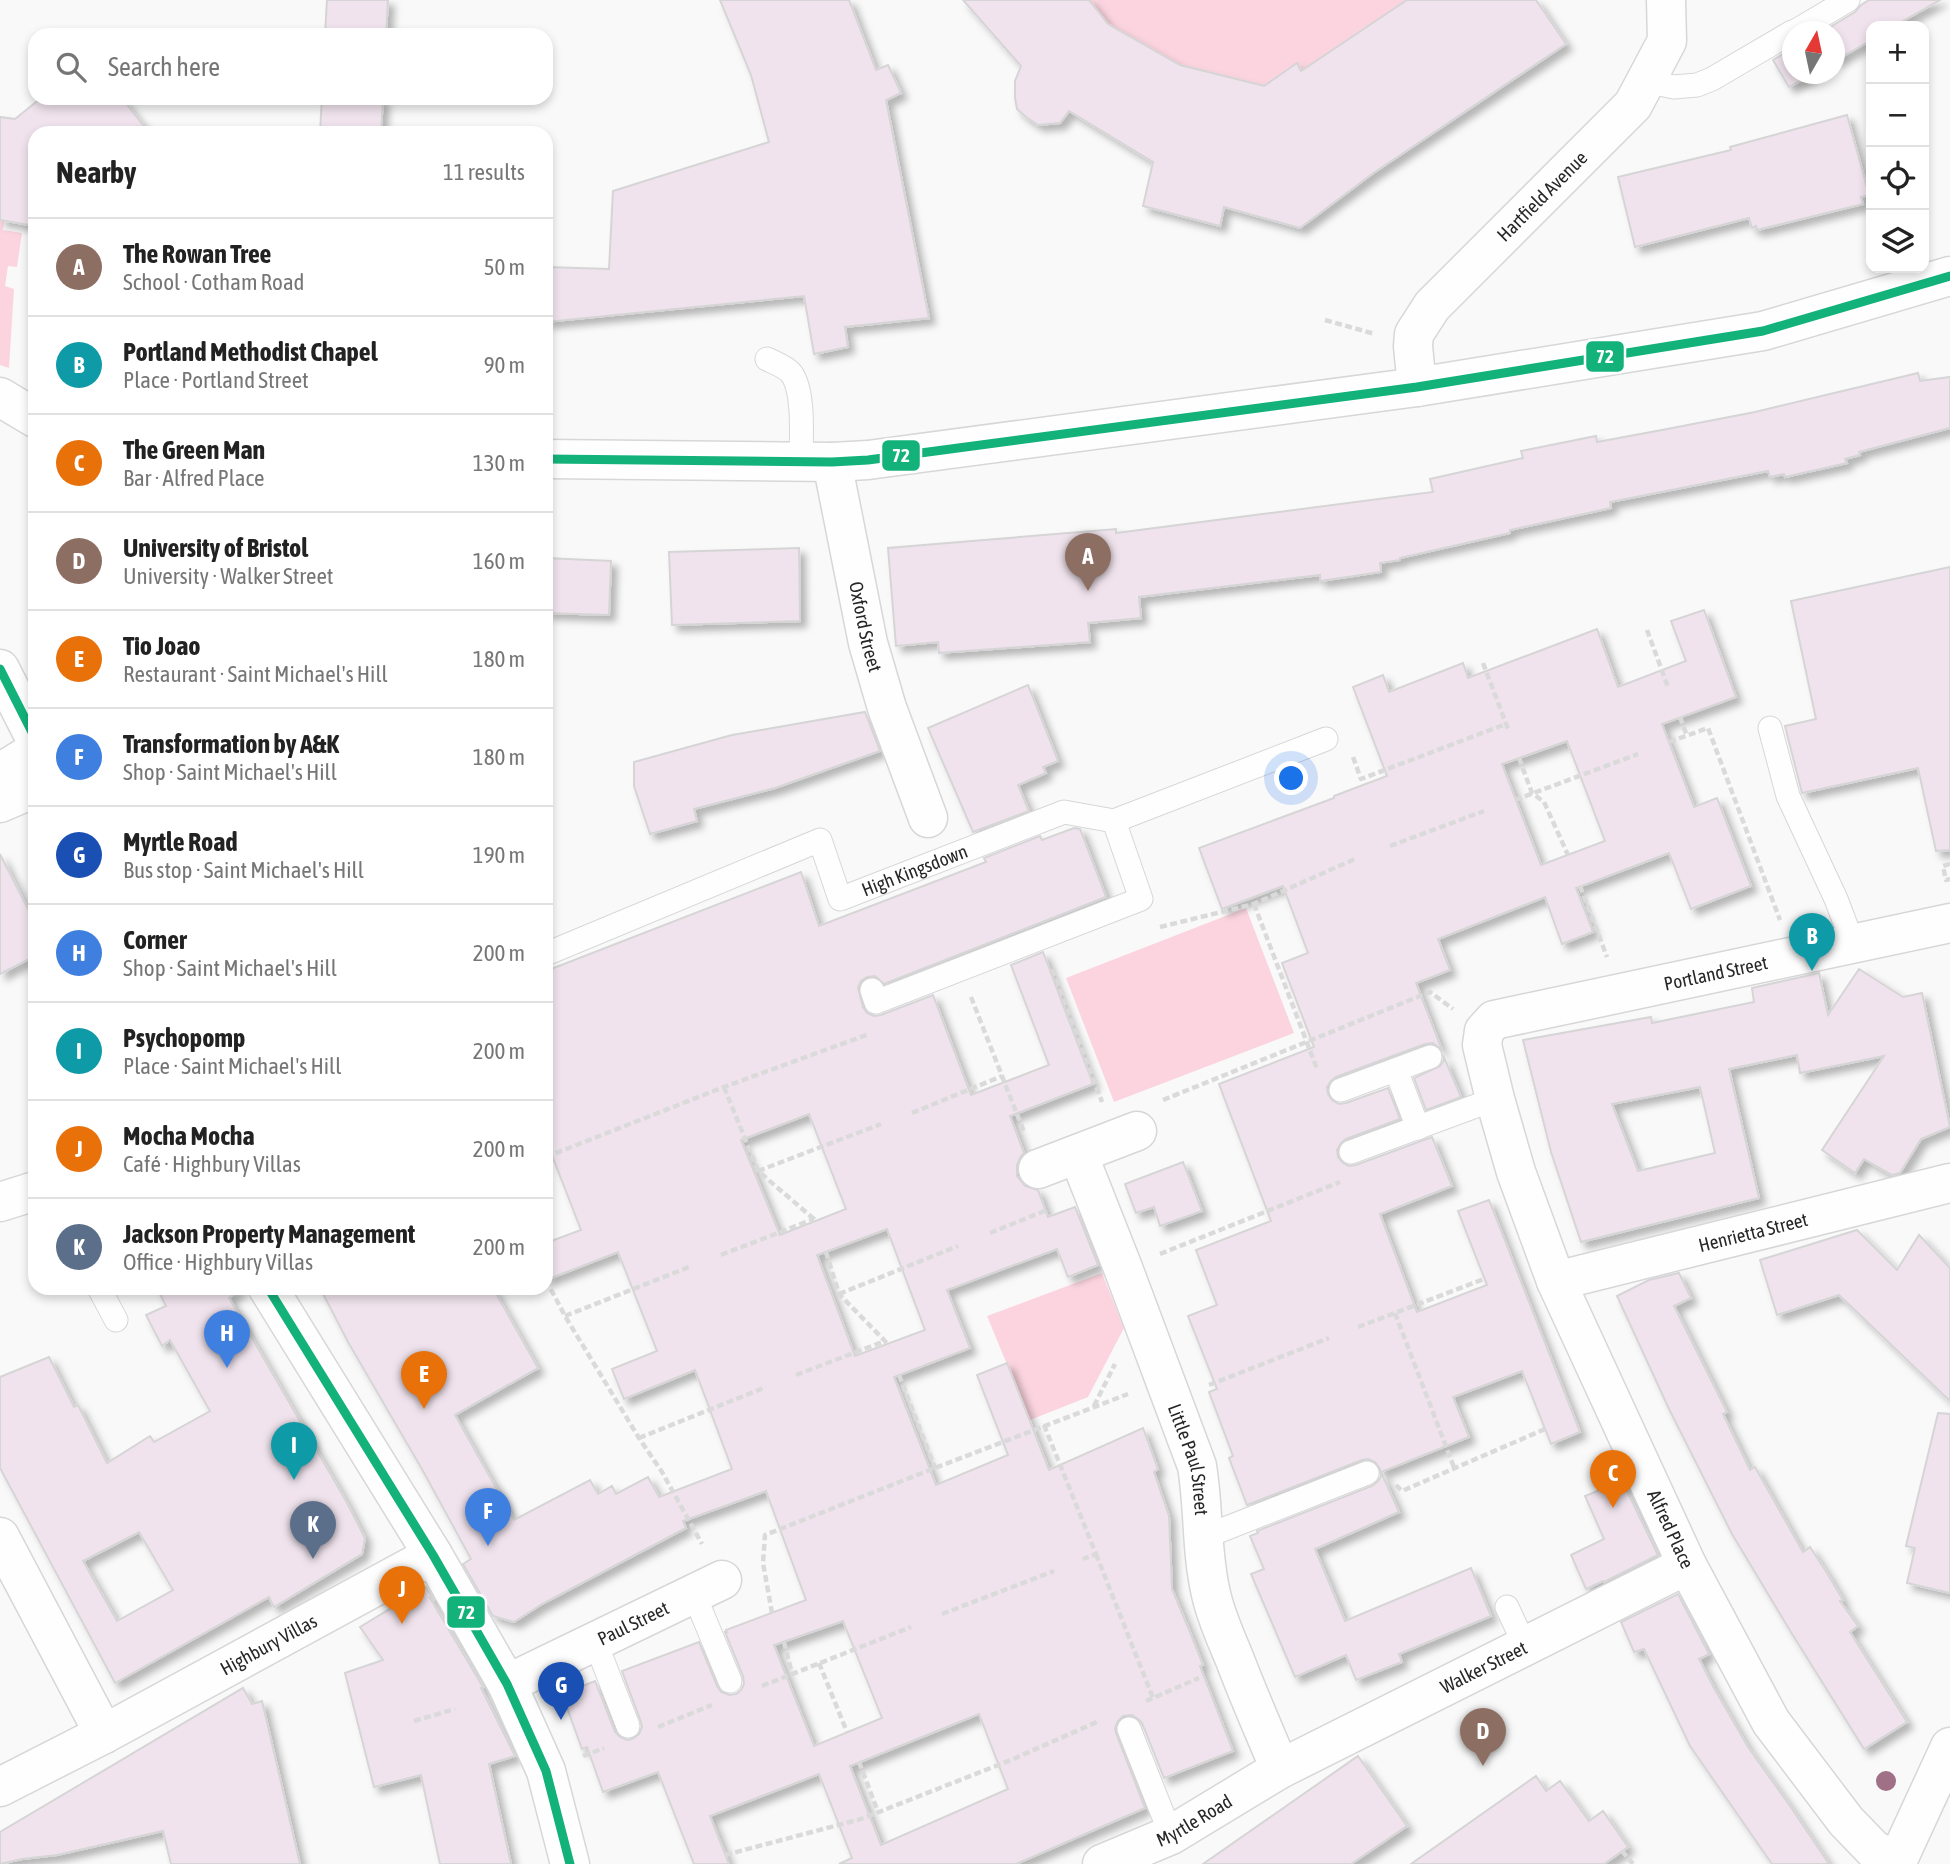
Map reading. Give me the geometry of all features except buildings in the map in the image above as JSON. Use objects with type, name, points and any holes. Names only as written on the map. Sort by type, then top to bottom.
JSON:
[{"type":"street","name":"Hartfield Avenue","points":[[1417,387],[1414,334],[1432,306],[1633,105],[1667,41],[1666,0]]},
{"type":"street","points":[[553,459],[817,462],[881,458],[1417,387],[1763,331],[1950,276]]},
{"type":"street","points":[[0,397],[28,414]]},
{"type":"street","points":[[0,424],[28,419]]},
{"type":"street","name":"Oxford Street","points":[[817,462],[887,708],[909,801]]},
{"type":"street","points":[[0,669],[28,724]]},
{"type":"street","points":[[0,773],[28,755]]},
{"type":"street","points":[[0,803],[28,791]]},
{"type":"street","name":"Portland Street","points":[[1484,1031],[1494,1020],[1950,923]]},
{"type":"street","name":"Alfred Place","points":[[1484,1031],[1482,1045],[1516,1172],[1556,1281],[1687,1565],[1770,1722],[1846,1821],[1873,1849],[1896,1864]]},
{"type":"street","points":[[1038,1170],[1078,1154],[1146,1117]]},
{"type":"street","name":"Little Paul Street","points":[[1078,1154],[1197,1466],[1205,1562],[1211,1597],[1280,1769]]},
{"type":"street","name":"Henrietta Street","points":[[1556,1281],[1950,1184]]},
{"type":"street","points":[[0,1202],[28,1193]]},
{"type":"street","points":[[272,1295],[433,1555],[507,1684],[547,1770],[570,1864]]},
{"type":"street","points":[[0,1537],[104,1734]]},
{"type":"street","name":"Highbury Villas","points":[[0,1787],[104,1734],[433,1555]]},
{"type":"street","name":"Walker Street","points":[[1280,1769],[1687,1565]]},
{"type":"street","name":"Paul Street","points":[[507,1684],[708,1587]]},
{"type":"street","points":[[1896,1864],[1950,1747]]},
{"type":"street","name":"Myrtle Road","points":[[1102,1864],[1171,1835],[1280,1769]]},
{"type":"lane","points":[[1812,21],[1848,0]]},
{"type":"lane","points":[[1646,81],[1674,87],[1697,85],[1782,38]]},
{"type":"lane","points":[[768,359],[792,374],[817,462]]},
{"type":"lane","points":[[1770,728],[1788,796],[1836,898],[1853,944]]},
{"type":"lane","points":[[872,990],[876,1002],[1141,899],[1114,821],[1326,739]]},
{"type":"lane","name":"High Kingsdown","points":[[553,951],[820,840],[843,907],[1064,812],[1114,821]]},
{"type":"lane","points":[[1341,1090],[1430,1057]]},
{"type":"lane","points":[[1396,1070],[1418,1128]]},
{"type":"lane","points":[[1351,1152],[1495,1099]]},
{"type":"lane","points":[[103,1295],[116,1320]]},
{"type":"lane","points":[[1204,1537],[1367,1473]]},
{"type":"lane","points":[[708,1587],[730,1681]]},
{"type":"lane","points":[[1507,1607],[1525,1646]]},
{"type":"lane","points":[[595,1641],[628,1726]]},
{"type":"lane","points":[[1129,1729],[1171,1835]]},
{"type":"path","points":[[1325,320],[1413,346]]},
{"type":"path","points":[[1647,630],[1668,687]]},
{"type":"path","points":[[1326,739],[1335,764],[1353,757],[1361,779],[1507,727],[1483,663]]},
{"type":"path","points":[[1680,718],[1687,736]]},
{"type":"path","points":[[1669,742],[1708,727],[1794,957]]},
{"type":"path","points":[[1515,800],[1638,754]]},
{"type":"path","points":[[1519,758],[1532,793],[1544,802],[1568,855]]},
{"type":"path","points":[[1390,846],[1484,811]]},
{"type":"path","points":[[1152,929],[1254,904],[1357,858]]},
{"type":"path","points":[[1947,880],[1943,866],[1950,864]]},
{"type":"path","points":[[1580,886],[1620,994]]},
{"type":"path","points":[[1254,904],[1321,1079]]},
{"type":"path","points":[[1041,971],[1053,967],[1105,1109]]},
{"type":"path","points":[[982,992],[971,996],[1038,1170]]},
{"type":"path","points":[[1146,1117],[1306,1042],[1430,992],[1484,1031]]},
{"type":"path","points":[[553,1154],[724,1087],[880,1030]]},
{"type":"path","points":[[912,1113],[1002,1076]]},
{"type":"path","points":[[721,1255],[815,1220],[758,1171],[724,1087]]},
{"type":"path","points":[[758,1171],[881,1124]]},
{"type":"path","points":[[1123,1268],[1360,1174],[1351,1152]]},
{"type":"path","points":[[989,1233],[1093,1193]]},
{"type":"path","points":[[839,1294],[958,1246]]},
{"type":"path","points":[[796,1375],[886,1343],[839,1294],[826,1252]]},
{"type":"path","points":[[565,1316],[689,1267]]},
{"type":"path","points":[[1358,1327],[1484,1279]]},
{"type":"path","points":[[553,1293],[662,1472],[708,1587]]},
{"type":"path","points":[[1395,1313],[1455,1470]]},
{"type":"path","points":[[772,1613],[763,1563],[765,1535],[1044,1425],[1169,1390],[1329,1338]]},
{"type":"path","points":[[900,1375],[935,1468]]},
{"type":"path","points":[[639,1438],[766,1387]]},
{"type":"path","points":[[1044,1425],[1153,1698]]},
{"type":"path","points":[[1367,1473],[1381,1467],[1402,1492],[1545,1429]]},
{"type":"path","points":[[1083,1559],[1096,1554]]},
{"type":"path","points":[[942,1614],[1054,1571]]},
{"type":"path","points":[[784,1642],[792,1674]]},
{"type":"path","points":[[1141,1703],[1236,1662]]},
{"type":"path","points":[[819,1663],[847,1732]]},
{"type":"path","points":[[414,1721],[455,1709]]},
{"type":"path","points":[[725,1855],[860,1819],[1010,1760],[1105,1718]]},
{"type":"path","points":[[859,1762],[878,1812]]},
{"type":"path","points":[[1622,1851],[1633,1864]]},
{"type":"shaded area","points":[[1089,0],[1407,0],[1301,71],[1297,64],[1264,86],[1180,65],[1108,24]]},
{"type":"shaded area","points":[[0,220],[4,221],[3,230],[22,233],[17,267],[8,266],[5,286],[14,289],[9,368],[0,365]]},
{"type":"shaded area","points":[[1246,908],[1294,1033],[1114,1102],[1066,978]]},
{"type":"shaded area","points":[[1102,1273],[1124,1328],[1088,1397],[1030,1420],[987,1316]]},
{"type":"transit line","name":"72","points":[[553,459],[832,462],[868,460],[1417,387],[1763,331],[1950,276]]},
{"type":"transit line","name":"72","points":[[0,669],[28,724]]},
{"type":"transit line","name":"72","points":[[272,1295],[433,1555],[507,1684],[546,1771],[570,1864]]},
{"type":"place","name":"The Rowan Tree","points":[[1088,591]]},
{"type":"place","name":"Portland Methodist Chapel","points":[[1812,971]]},
{"type":"place","name":"Corner","points":[[227,1368]]},
{"type":"place","name":"Tio Joao","points":[[424,1409]]},
{"type":"place","name":"Psychopomp","points":[[294,1480]]},
{"type":"place","name":"The Green Man","points":[[1613,1508]]},
{"type":"place","name":"Transformation by A&K","points":[[488,1546]]},
{"type":"place","name":"Jackson Property Management","points":[[313,1559]]},
{"type":"place","name":"Mocha Mocha","points":[[402,1624]]},
{"type":"place","name":"Myrtle Road","points":[[561,1720]]},
{"type":"place","name":"University of Bristol","points":[[1483,1766]]}]
